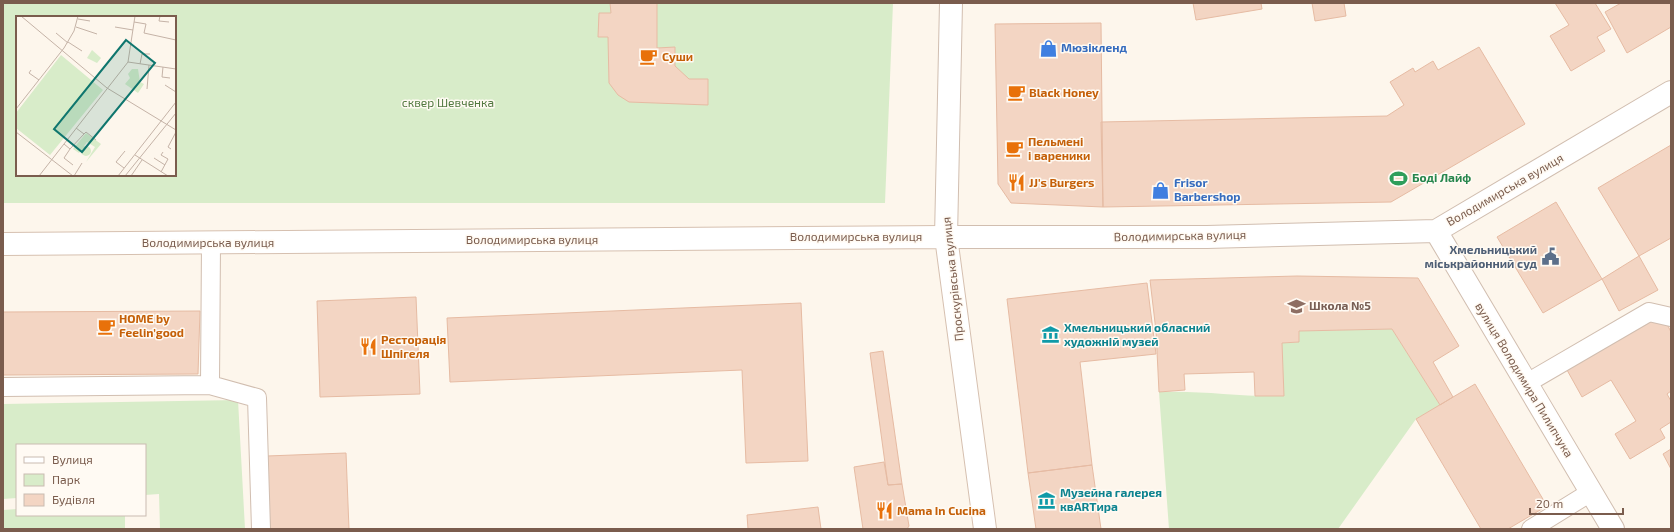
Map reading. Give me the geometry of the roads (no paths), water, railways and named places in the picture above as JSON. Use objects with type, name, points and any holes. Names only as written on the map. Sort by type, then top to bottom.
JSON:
[{"type":"street","name":"Проскурівська вулиця","points":[[951,3],[946,236],[985,529]]},
{"type":"street","name":"Володимирська вулиця","points":[[3,244],[946,236],[1207,237],[1436,231],[1671,92]]},
{"type":"street","name":"вулиця Володимира Пилипчука","points":[[1436,231],[1613,529]]},
{"type":"lane","points":[[210,385],[211,243]]},
{"type":"lane","points":[[1527,383],[1649,312],[1671,317]]},
{"type":"lane","points":[[3,387],[210,385],[257,398],[261,529]]},
{"type":"lane","points":[[1531,529],[1591,492]]},
{"type":"place","name":"Мюзікленд","points":[[1048,48]]},
{"type":"place","name":"Суши","points":[[649,57]]},
{"type":"place","name":"Black Honey","points":[[1016,93]]},
{"type":"place","name":"Пельмені і вареники","points":[[1015,149]]},
{"type":"place","name":"Боді Лайф","points":[[1399,178]]},
{"type":"place","name":"JJ's Burgers","points":[[1016,183]]},
{"type":"place","name":"Frisor Barbershop","points":[[1161,190]]},
{"type":"place","name":"Хмельницький міськрайонний суд","points":[[1550,257]]},
{"type":"place","name":"Школа №5","points":[[1296,306]]},
{"type":"place","name":"HOME by Feelin’good","points":[[106,326]]},
{"type":"place","name":"Хмельницький обласний художній музей","points":[[1051,335]]},
{"type":"place","name":"Ресторація Шпігеля","points":[[368,347]]},
{"type":"place","name":"Музейна галерея квARTира","points":[[1047,500]]},
{"type":"place","name":"Mama In Cucina","points":[[884,511]]},
{"type":"park label","name":"сквер Шевченка","points":[[448,103]]}]
